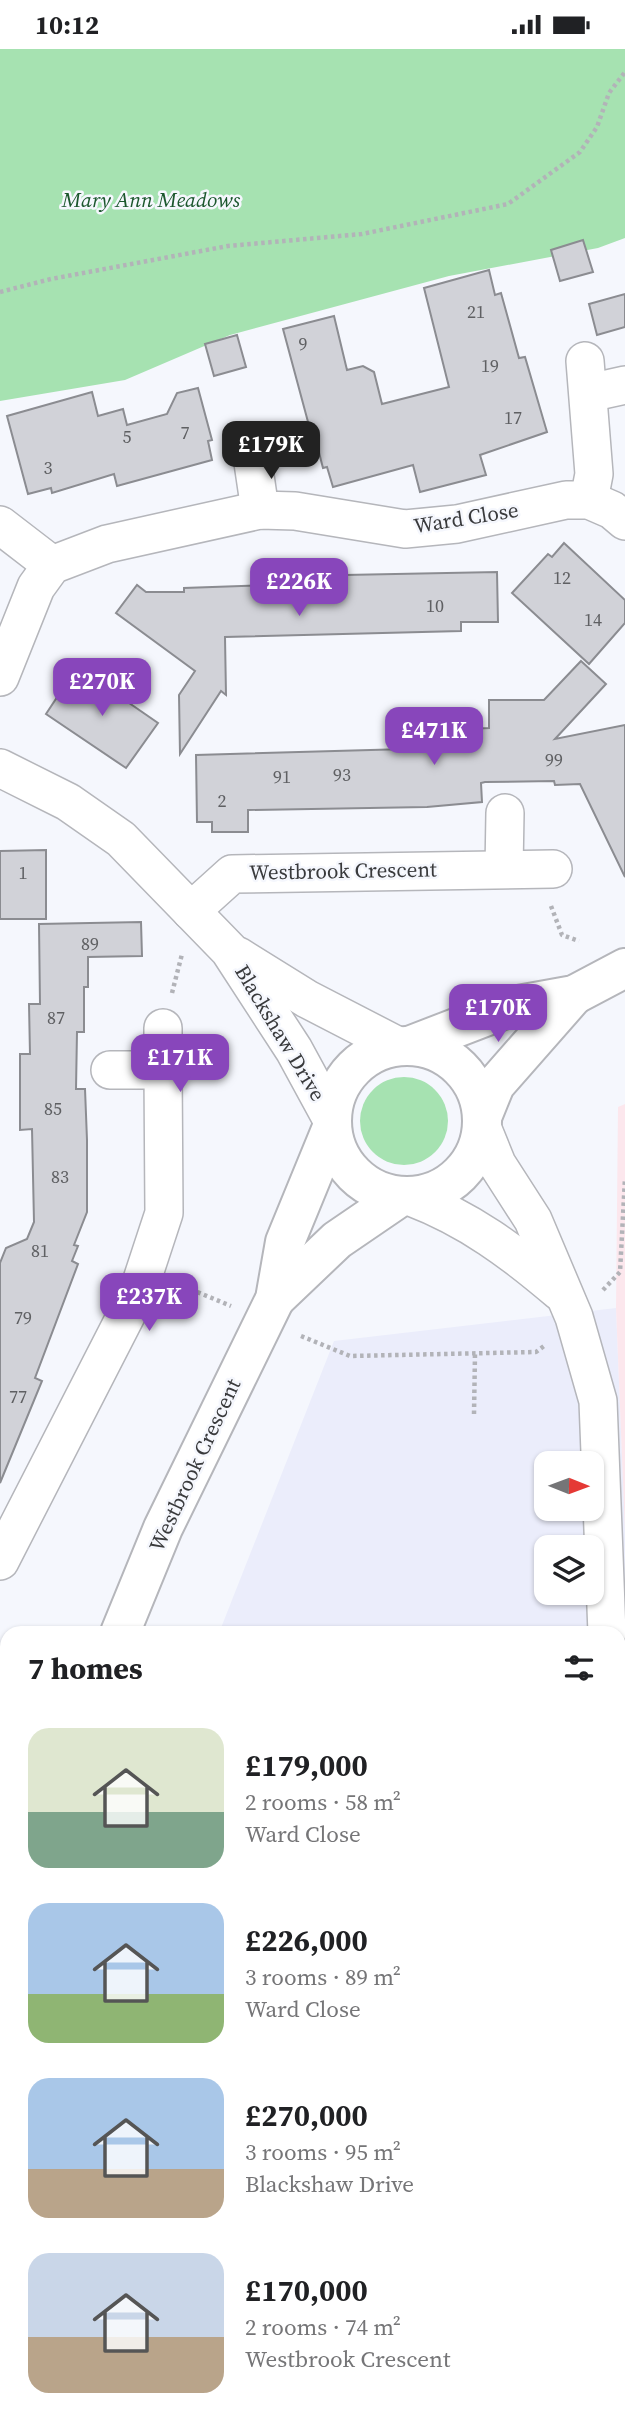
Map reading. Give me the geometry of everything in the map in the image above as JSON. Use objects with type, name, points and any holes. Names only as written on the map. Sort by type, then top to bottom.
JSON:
[{"type":"street","points":[[625,385],[587,377],[594,474],[589,500],[612,510],[625,521]]},
{"type":"street","points":[[251,449],[260,510]]},
{"type":"street","name":"Ward Close","points":[[52,565],[107,544],[260,510],[295,511],[405,529],[457,524],[566,500],[589,500]]},
{"type":"street","points":[[0,525],[52,565],[36,587],[0,677]]},
{"type":"street","name":"Blackshaw Drive","points":[[0,768],[68,802],[121,839],[229,950],[293,1051],[331,1124]]},
{"type":"street","points":[[504,869],[505,813]]},
{"type":"street","name":"Westbrook Crescent","points":[[191,911],[233,874],[553,869]]},
{"type":"street","name":"Blackshaw Drive","points":[[229,950],[307,999],[404,1046]]},
{"type":"street","points":[[564,1294],[503,1244],[444,1210],[375,1190],[354,1176],[339,1155],[331,1124],[335,1097],[344,1078],[369,1057],[513,1006],[574,995],[625,968]]},
{"type":"street","points":[[405,1197],[442,1188],[467,1167],[477,1149],[482,1122],[495,1085],[574,995]]},
{"type":"street","points":[[0,1561],[138,1292],[164,1213],[163,1028]]},
{"type":"street","points":[[404,1046],[431,1050],[451,1060],[467,1076],[477,1095],[482,1122],[497,1164],[533,1220],[575,1317],[598,1401],[607,1626]]},
{"type":"street","points":[[110,1070],[163,1070]]},
{"type":"street","name":"Westbrook Crescent","points":[[123,1626],[163,1528],[275,1299],[285,1242],[331,1124]]},
{"type":"street","name":"Westbrook Crescent","points":[[275,1299],[337,1240],[405,1197]]},
{"type":"path","points":[[0,292],[51,279],[228,246],[362,234],[508,204],[580,152],[597,127],[609,93],[625,72]]},
{"type":"path","points":[[163,1028],[191,911]]},
{"type":"path","points":[[602,1291],[620,1272],[625,1178]]},
{"type":"path","points":[[145,1270],[235,1308]]},
{"type":"path","points":[[297,1334],[350,1356],[536,1352],[553,1339]]},
{"type":"path","points":[[474,1414],[475,1354]]},
{"type":"shaded area","points":[[625,1104],[625,1531],[616,1308],[618,1107]]},
{"type":"shaded area","points":[[616,1308],[625,1531],[625,1626],[222,1626],[334,1341]]},
{"type":"green space","name":"Mary Ann Meadows","points":[[0,49],[625,49],[625,238],[598,248],[449,276],[230,335],[125,380],[0,401]]},
{"type":"green space","points":[[404,1077],[421,1080],[435,1090],[445,1104],[448,1121],[445,1138],[435,1152],[421,1162],[404,1165],[387,1162],[373,1152],[363,1138],[360,1121],[363,1104],[373,1090],[387,1080]]},
{"type":"building","points":[[583,240],[593,272],[560,281],[551,250]]},
{"type":"building","points":[[489,270],[495,295],[501,293],[519,358],[525,357],[547,432],[480,455],[486,475],[420,492],[413,465],[333,487],[327,467],[323,468],[314,433],[311,433],[283,329],[334,316],[347,370],[363,366],[374,372],[382,404],[449,387],[424,288]]},
{"type":"building","points":[[625,294],[625,327],[597,335],[589,304]]},
{"type":"building","points":[[237,335],[246,367],[214,376],[205,344]]},
{"type":"building","points":[[198,388],[212,440],[208,441],[212,460],[117,486],[114,474],[52,493],[51,488],[28,494],[7,416],[92,392],[98,416],[123,409],[127,425],[167,414],[177,393]]},
{"type":"building","points":[[564,543],[625,600],[625,623],[589,664],[512,593],[548,554],[552,557]]},
{"type":"building","points":[[497,572],[498,622],[461,622],[461,631],[225,637],[226,695],[221,691],[180,754],[179,695],[195,671],[116,613],[137,585],[146,592],[184,592],[184,588],[294,584],[294,576]]},
{"type":"building","points":[[581,661],[606,684],[555,739],[625,725],[625,877],[580,784],[555,785],[554,781],[485,782],[481,783],[482,802],[427,807],[248,810],[248,832],[212,832],[212,822],[197,822],[196,755],[442,748],[441,730],[489,728],[489,700],[544,700]]},
{"type":"building","points":[[77,667],[158,723],[126,768],[46,714]]},
{"type":"building","points":[[46,850],[46,919],[0,919],[0,851]]},
{"type":"building","points":[[141,922],[142,956],[88,957],[88,987],[84,987],[84,1032],[77,1032],[76,1089],[85,1089],[87,1212],[74,1245],[78,1246],[72,1261],[78,1264],[35,1378],[42,1381],[0,1483],[0,1263],[6,1248],[27,1239],[34,1222],[32,1129],[20,1130],[20,1054],[30,1054],[29,1004],[40,1004],[39,924]]}]
